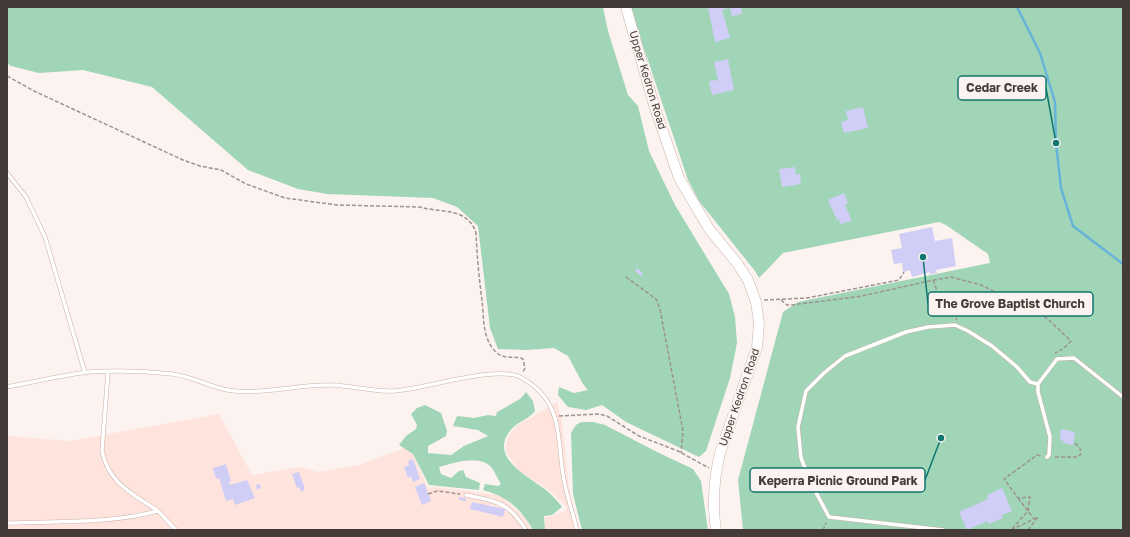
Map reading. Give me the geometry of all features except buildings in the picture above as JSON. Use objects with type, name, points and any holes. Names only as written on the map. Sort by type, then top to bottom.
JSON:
[{"type":"main road","name":"Upper Kedron Road","points":[[626,7],[654,105],[679,178],[709,229],[737,263],[748,280],[756,302],[759,323],[757,347],[720,453],[716,470],[713,503],[716,530]]},
{"type":"lane","points":[[7,172],[26,197],[45,237],[85,373]]},
{"type":"lane","points":[[943,530],[829,517],[811,484],[801,458],[798,427],[806,391],[824,373],[852,354],[906,332],[928,327],[955,326],[968,331],[992,346],[1017,367],[1030,382],[1038,384]]},
{"type":"lane","points":[[1047,457],[1049,455],[1050,437],[1038,392],[1038,384],[1057,359],[1074,358],[1123,397]]},
{"type":"lane","points":[[108,372],[102,451],[104,460],[115,480],[125,490],[158,511],[176,530]]},
{"type":"lane","points":[[7,387],[85,373],[108,372],[174,374],[218,388],[235,391],[331,385],[373,391],[393,391],[411,390],[491,375],[511,374],[520,376],[548,400],[556,416],[564,478],[576,530]]},
{"type":"lane","points":[[466,495],[502,503],[516,516],[526,530]]},
{"type":"lane","points":[[7,523],[111,520],[158,511]]},
{"type":"path","points":[[7,76],[34,91],[183,160],[200,166],[221,170],[246,184],[285,198],[337,205],[420,207],[429,210],[448,210],[463,216],[473,226],[476,233],[478,281],[483,305],[483,322],[486,333],[494,350],[498,354],[523,359],[525,368],[520,376]]},
{"type":"path","points":[[764,300],[807,298],[899,280],[904,272]]},
{"type":"path","points":[[626,277],[656,299],[660,309],[683,431],[681,453]]},
{"type":"path","points":[[782,300],[787,305],[792,305],[862,296],[951,277],[981,285],[1048,319],[1071,341],[1063,349],[1054,352],[1057,359]]},
{"type":"path","points":[[933,280],[939,296],[955,308],[958,315],[955,326]]},
{"type":"path","points":[[556,416],[599,414],[607,416],[639,436],[681,453],[716,470]]},
{"type":"path","points":[[1034,520],[1004,479],[1036,455],[1047,457],[1077,457],[1081,454],[1080,448],[1074,442]]},
{"type":"path","points":[[428,494],[437,491],[466,495]]},
{"type":"path","points":[[1018,498],[1030,498],[1028,511],[1011,530],[1034,520]]},
{"type":"path","points":[[823,530],[829,517]]},
{"type":"path","points":[[1028,530],[1034,520]]},
{"type":"shaded area","points":[[557,402],[562,421],[569,489],[579,530],[545,530],[545,518],[566,511],[566,506],[548,489],[519,471],[507,453],[506,444],[509,435],[518,425]]},
{"type":"shaded area","points":[[219,414],[252,475],[300,467],[318,472],[359,465],[410,446],[428,488],[435,487],[491,494],[502,497],[523,516],[532,530],[7,530],[7,436],[70,441]]},
{"type":"green space","points":[[7,7],[603,7],[608,31],[628,95],[638,106],[649,151],[675,205],[729,294],[735,317],[737,343],[730,378],[706,451],[699,457],[626,422],[602,405],[586,410],[568,407],[558,395],[559,387],[574,393],[588,390],[583,384],[568,356],[554,348],[527,350],[498,349],[490,328],[478,226],[457,207],[433,198],[327,194],[298,189],[248,170],[152,87],[83,70],[39,73],[11,66],[7,63]]},
{"type":"green space","points":[[630,7],[1123,7],[1123,530],[743,530],[738,480],[783,312],[798,302],[990,263],[988,254],[946,225],[939,222],[783,253],[759,278],[699,201],[688,180]]},
{"type":"green space","points":[[526,392],[533,401],[535,411],[509,432],[505,441],[504,449],[507,457],[519,471],[547,491],[562,507],[552,515],[544,516],[545,530],[533,530],[523,515],[512,504],[500,496],[483,490],[485,484],[498,486],[501,484],[491,467],[484,462],[471,460],[439,467],[441,474],[451,478],[459,471],[463,470],[466,477],[480,483],[479,490],[429,485],[413,454],[399,445],[406,436],[416,429],[417,425],[411,414],[417,408],[425,405],[441,413],[447,431],[446,436],[428,446],[428,453],[451,455],[464,446],[488,436],[478,430],[453,426],[457,416],[474,418],[488,415],[496,416],[497,412],[520,399]]},
{"type":"green space","points":[[581,422],[593,422],[605,425],[693,469],[701,481],[708,530],[582,530],[573,494],[571,433],[576,425]]},
{"type":"waterway","points":[[1017,7],[1040,53],[1055,102],[1056,143],[1061,188],[1073,226],[1123,264]]},
{"type":"place","name":"Cedar Creek","points":[[1056,143]]},
{"type":"place","name":"The Grove Baptist Church","points":[[923,257]]},
{"type":"place","name":"Keperra Picnic Ground Park","points":[[941,438]]}]
